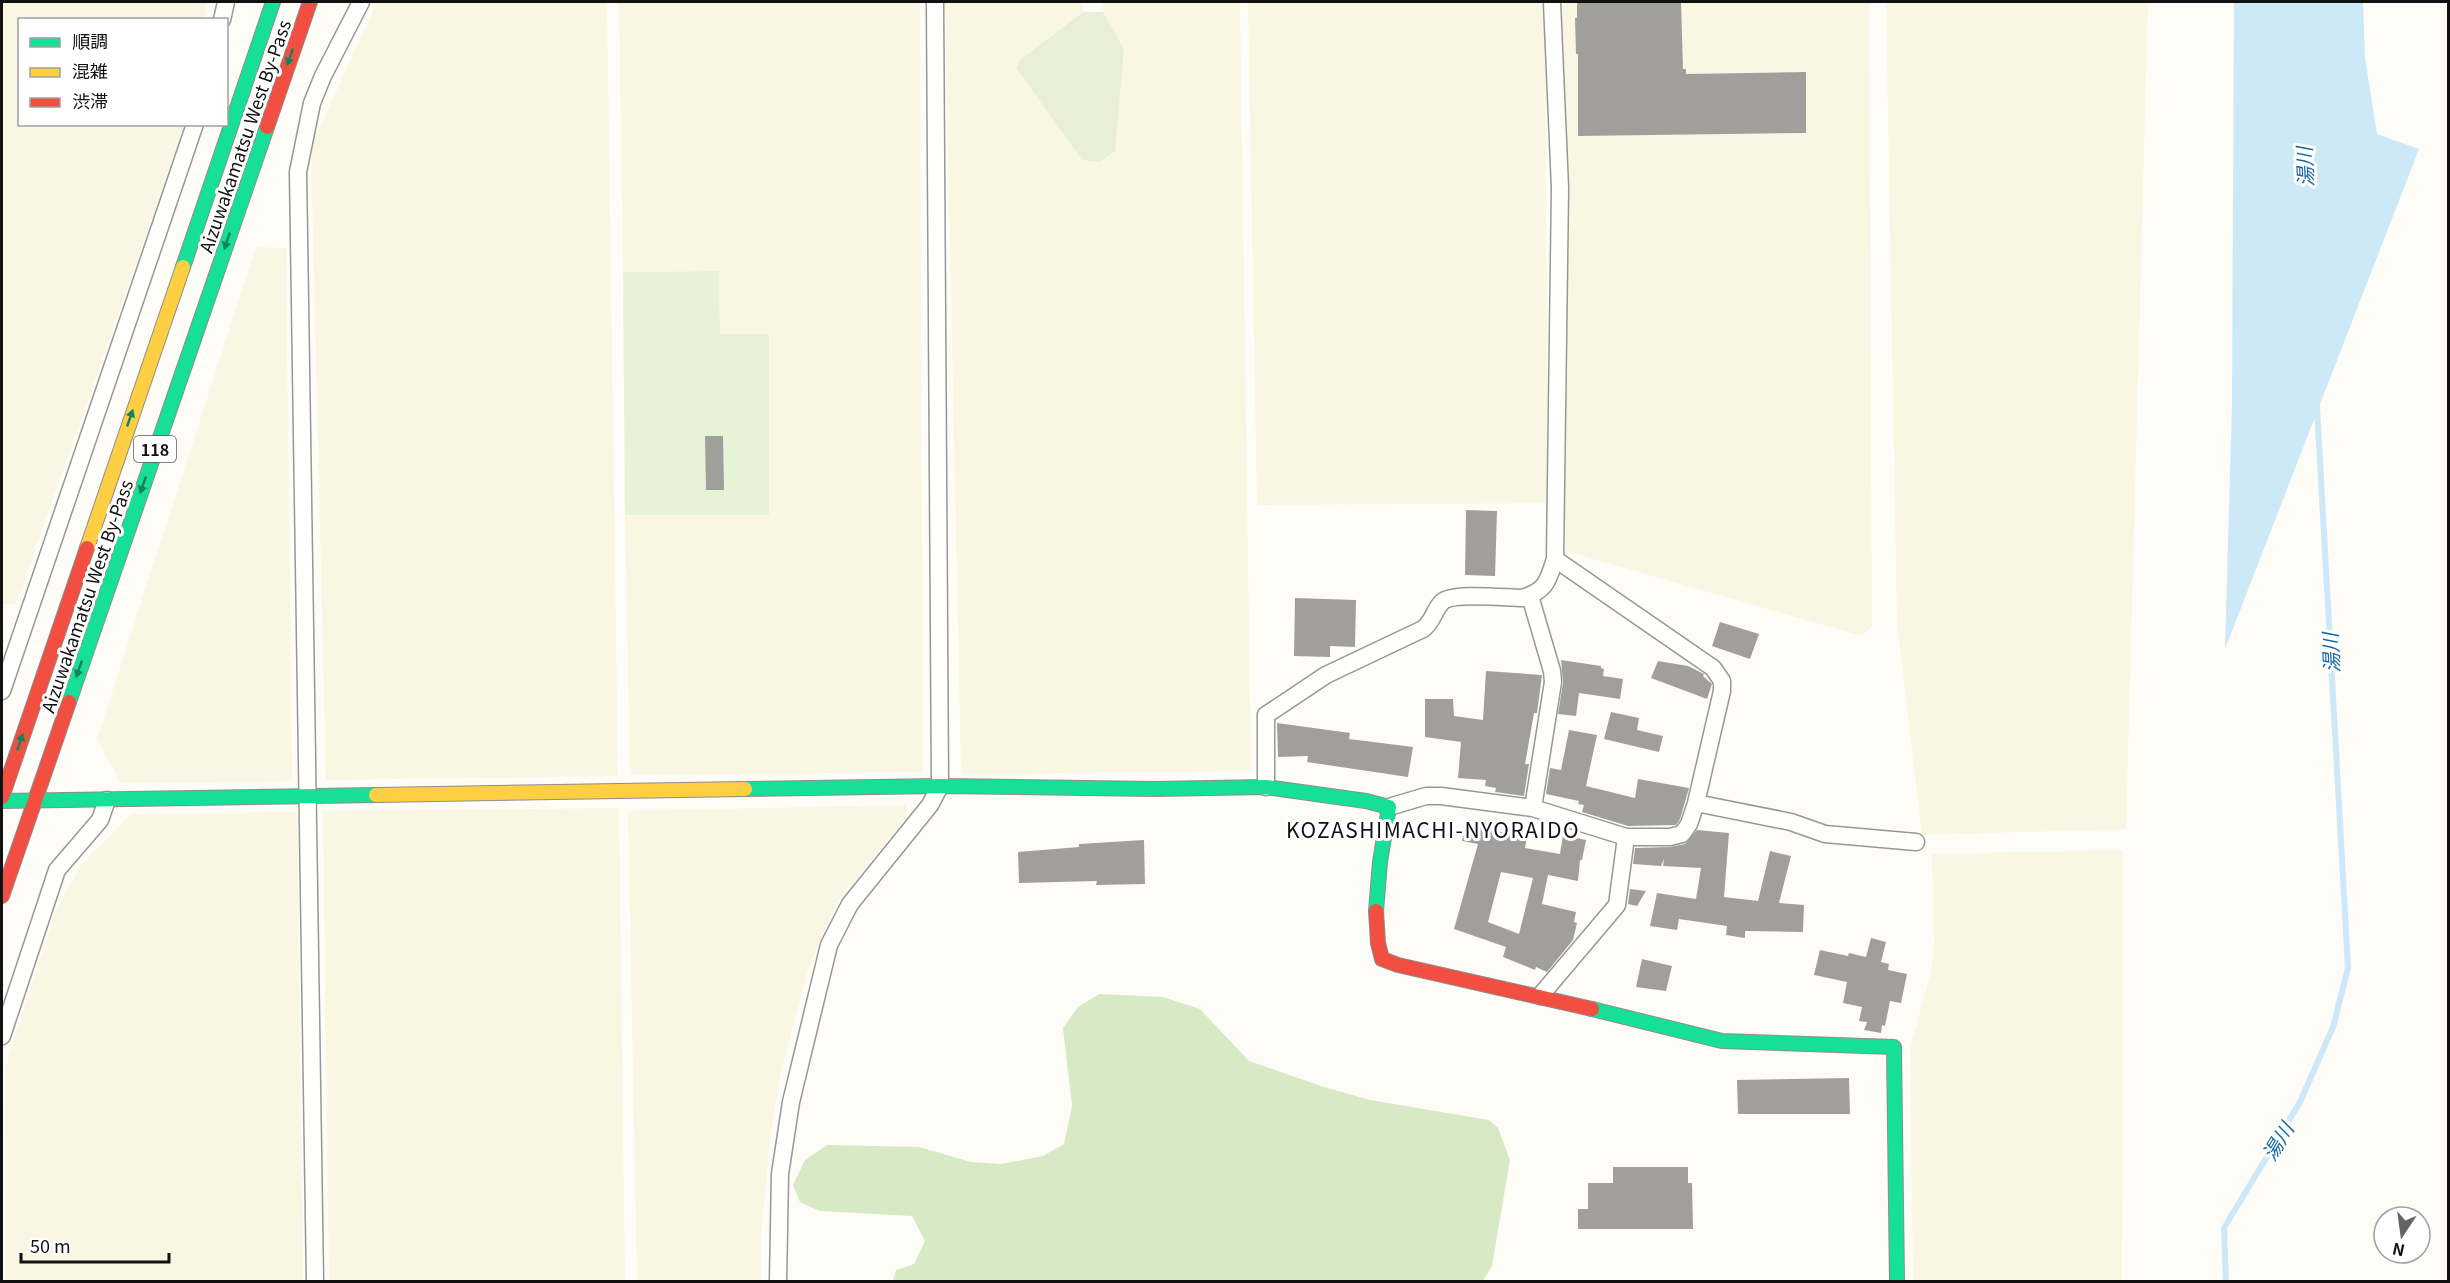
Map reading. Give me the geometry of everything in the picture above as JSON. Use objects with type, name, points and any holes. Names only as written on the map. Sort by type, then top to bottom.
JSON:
[{"type":"main road","name":"Aizuwakamatsu West By-Pass","points":[[2,799],[273,2]]},
{"type":"main road","name":"Aizuwakamatsu West By-Pass","points":[[2,896],[310,2]]},
{"type":"main road","points":[[2,799],[34,802],[940,786],[1154,789],[1266,787],[1366,801],[1389,807],[1377,903],[1377,943],[1382,959],[1398,965],[1540,996],[1722,1041],[1894,1047],[1897,1281]]},
{"type":"street","points":[[222,18],[226,2]]},
{"type":"street","points":[[315,1281],[298,172],[312,103],[323,76],[361,2]]},
{"type":"street","points":[[778,1281],[780,1174],[791,1102],[829,945],[850,904],[930,805],[940,786],[935,2]]},
{"type":"street","points":[[1266,787],[1266,715],[1326,675],[1431,624],[1442,602],[1454,597],[1522,598],[1530,596],[1546,585],[1555,559],[1560,188],[1552,2]]},
{"type":"street","points":[[2,691],[194,126]]},
{"type":"street","points":[[1389,807],[1426,796],[1441,796],[1533,808],[1626,837],[1670,837],[1682,834],[1689,824],[1722,691],[1722,681],[1713,668],[1555,559]]},
{"type":"street","points":[[1530,596],[1552,671],[1553,682],[1533,808]]},
{"type":"street","points":[[2,1036],[57,870],[100,820],[106,800]]},
{"type":"street","points":[[1696,803],[1791,822],[1825,834],[1916,842]]},
{"type":"street","points":[[1540,996],[1617,905],[1626,837]]},
{"type":"shaded area","points":[[2,2],[206,2],[205,18],[18,18],[18,126],[185,126],[16,604],[2,604]]},
{"type":"shaded area","points":[[377,2],[607,2],[618,776],[326,780],[311,147]]},
{"type":"shaded area","points":[[619,2],[920,2],[923,772],[630,775],[625,515],[769,514],[769,334],[720,334],[719,271],[623,272]]},
{"type":"shaded area","points":[[945,2],[1083,2],[1083,12],[1020,60],[1124,49],[1103,12],[1103,2],[1240,2],[1251,771],[961,774]]},
{"type":"shaded area","points":[[1248,2],[1545,2],[1548,503],[1257,505]]},
{"type":"shaded area","points":[[1557,2],[1869,2],[1872,626],[1862,636],[1565,551]]},
{"type":"shaded area","points":[[1886,2],[2148,2],[2126,829],[1922,835],[1897,623]]},
{"type":"shaded area","points":[[256,247],[286,248],[292,781],[121,783],[97,739]]},
{"type":"shaded area","points":[[906,805],[906,818],[843,894],[832,913],[808,970],[780,1075],[770,1140],[761,1238],[761,1281],[637,1281],[628,811]]},
{"type":"shaded area","points":[[619,808],[625,1281],[329,1281],[323,811]]},
{"type":"shaded area","points":[[297,812],[303,1281],[7,1281],[5,1069],[55,913],[81,865],[131,814]]},
{"type":"shaded area","points":[[2123,850],[2122,1281],[1913,1281],[1910,1049],[1932,968],[1934,943],[1932,854]]},
{"type":"green space","points":[[1083,12],[1103,12],[1124,49],[1115,151],[1100,162],[1082,160],[1017,69],[1020,60]]},
{"type":"green space","points":[[719,271],[720,334],[769,334],[769,515],[625,515],[623,272]]},
{"type":"green space","points":[[1099,994],[1163,997],[1200,1009],[1249,1061],[1324,1087],[1370,1100],[1489,1120],[1498,1128],[1510,1160],[1492,1266],[1483,1281],[893,1281],[896,1270],[914,1264],[925,1241],[912,1216],[820,1211],[800,1202],[793,1185],[805,1160],[827,1145],[919,1147],[971,1162],[1001,1164],[1043,1156],[1064,1144],[1072,1106],[1063,1028],[1078,1007]]},
{"type":"water","points":[[2234,2],[2363,2],[2365,58],[2377,134],[2419,149],[2225,649],[2232,404]]},
{"type":"building","points":[[1577,2],[1681,2],[1683,69],[1686,69],[1686,74],[1806,72],[1806,133],[1578,136],[1578,54],[1576,54],[1575,18],[1577,18]]},
{"type":"building","points":[[705,436],[723,436],[724,490],[706,490]]},
{"type":"building","points":[[1466,510],[1497,511],[1495,576],[1465,575]]},
{"type":"building","points":[[1295,598],[1356,600],[1355,647],[1330,646],[1330,657],[1294,656]]},
{"type":"building","points":[[1720,622],[1759,634],[1750,659],[1712,646]]},
{"type":"building","points":[[1561,660],[1601,666],[1604,669],[1603,676],[1623,679],[1620,699],[1579,693],[1576,716],[1558,714],[1563,683]]},
{"type":"building","points":[[1658,661],[1688,666],[1704,674],[1703,676],[1712,684],[1707,699],[1651,678]]},
{"type":"building","points":[[1486,671],[1542,675],[1537,713],[1534,713],[1525,764],[1529,764],[1524,796],[1495,792],[1496,788],[1485,786],[1486,780],[1458,778],[1461,742],[1425,737],[1425,699],[1453,699],[1454,716],[1483,720]]},
{"type":"building","points":[[1611,712],[1639,718],[1637,730],[1663,736],[1659,752],[1604,739]]},
{"type":"building","points":[[1277,723],[1350,733],[1349,739],[1413,747],[1408,777],[1307,762],[1308,756],[1278,757]]},
{"type":"building","points":[[1569,730],[1597,735],[1586,786],[1635,798],[1638,779],[1689,788],[1676,825],[1628,826],[1582,812],[1584,805],[1578,804],[1579,801],[1546,794],[1550,768],[1561,770]]},
{"type":"building","points":[[1465,825],[1527,837],[1525,848],[1560,854],[1563,835],[1586,840],[1582,860],[1580,860],[1578,881],[1548,875],[1542,904],[1576,912],[1574,922],[1577,923],[1573,940],[1547,972],[1536,967],[1535,970],[1503,957],[1506,947],[1454,929],[1478,844],[1462,841]],"holes":[[[1501,872],[1533,878],[1519,934],[1488,922]]]},
{"type":"building","points":[[1697,830],[1729,833],[1724,897],[1758,901],[1770,851],[1791,856],[1779,903],[1804,905],[1803,932],[1745,931],[1745,938],[1726,935],[1727,926],[1679,919],[1677,930],[1650,926],[1657,893],[1696,899],[1701,868],[1663,866],[1664,859],[1661,866],[1633,864],[1635,848],[1685,844]]},
{"type":"building","points":[[1144,840],[1145,884],[1096,885],[1097,881],[1019,883],[1018,852],[1079,847],[1079,844]]},
{"type":"building","points":[[1630,889],[1646,891],[1637,906],[1628,904]]},
{"type":"building","points":[[1871,938],[1886,942],[1881,962],[1889,964],[1888,970],[1907,974],[1901,1003],[1890,1001],[1885,1026],[1882,1025],[1881,1033],[1864,1030],[1867,1022],[1859,1021],[1862,1007],[1843,1003],[1847,982],[1814,975],[1820,950],[1866,957]]},
{"type":"building","points":[[1642,959],[1672,966],[1666,991],[1636,987]]},
{"type":"building","points":[[1849,1078],[1850,1114],[1738,1114],[1737,1080]]},
{"type":"building","points":[[1613,1167],[1688,1167],[1688,1183],[1692,1183],[1693,1229],[1578,1229],[1578,1209],[1588,1209],[1588,1183],[1613,1183]]},
{"type":"waterway","name":"湯川","points":[[2226,1282],[2224,1228],[2300,1102],[2333,1027],[2348,968],[2317,407]]},
{"type":"traffic: fast","points":[[183,267],[273,2]]},
{"type":"traffic: fast","points":[[69,702],[267,127]]},
{"type":"traffic: fast","points":[[745,789],[940,786],[1154,789],[1266,787],[1366,801],[1389,807],[1380,862],[1376,911]]},
{"type":"traffic: fast","points":[[2,801],[376,795]]},
{"type":"traffic: fast","points":[[1592,1009],[1722,1041],[1894,1047],[1897,1282]]},
{"type":"traffic: slow","points":[[87,548],[183,267]]},
{"type":"traffic: slow","points":[[376,795],[745,789]]},
{"type":"traffic: jam","points":[[267,127],[310,2]]},
{"type":"traffic: jam","points":[[2,797],[87,548]]},
{"type":"traffic: jam","points":[[2,896],[69,702]]},
{"type":"traffic: jam","points":[[1376,911],[1378,943],[1382,959],[1398,965],[1592,1009]]},
{"type":"district","name":"KOZASHIMACHI-NYORAIDO","points":[[1433,829]]}]
